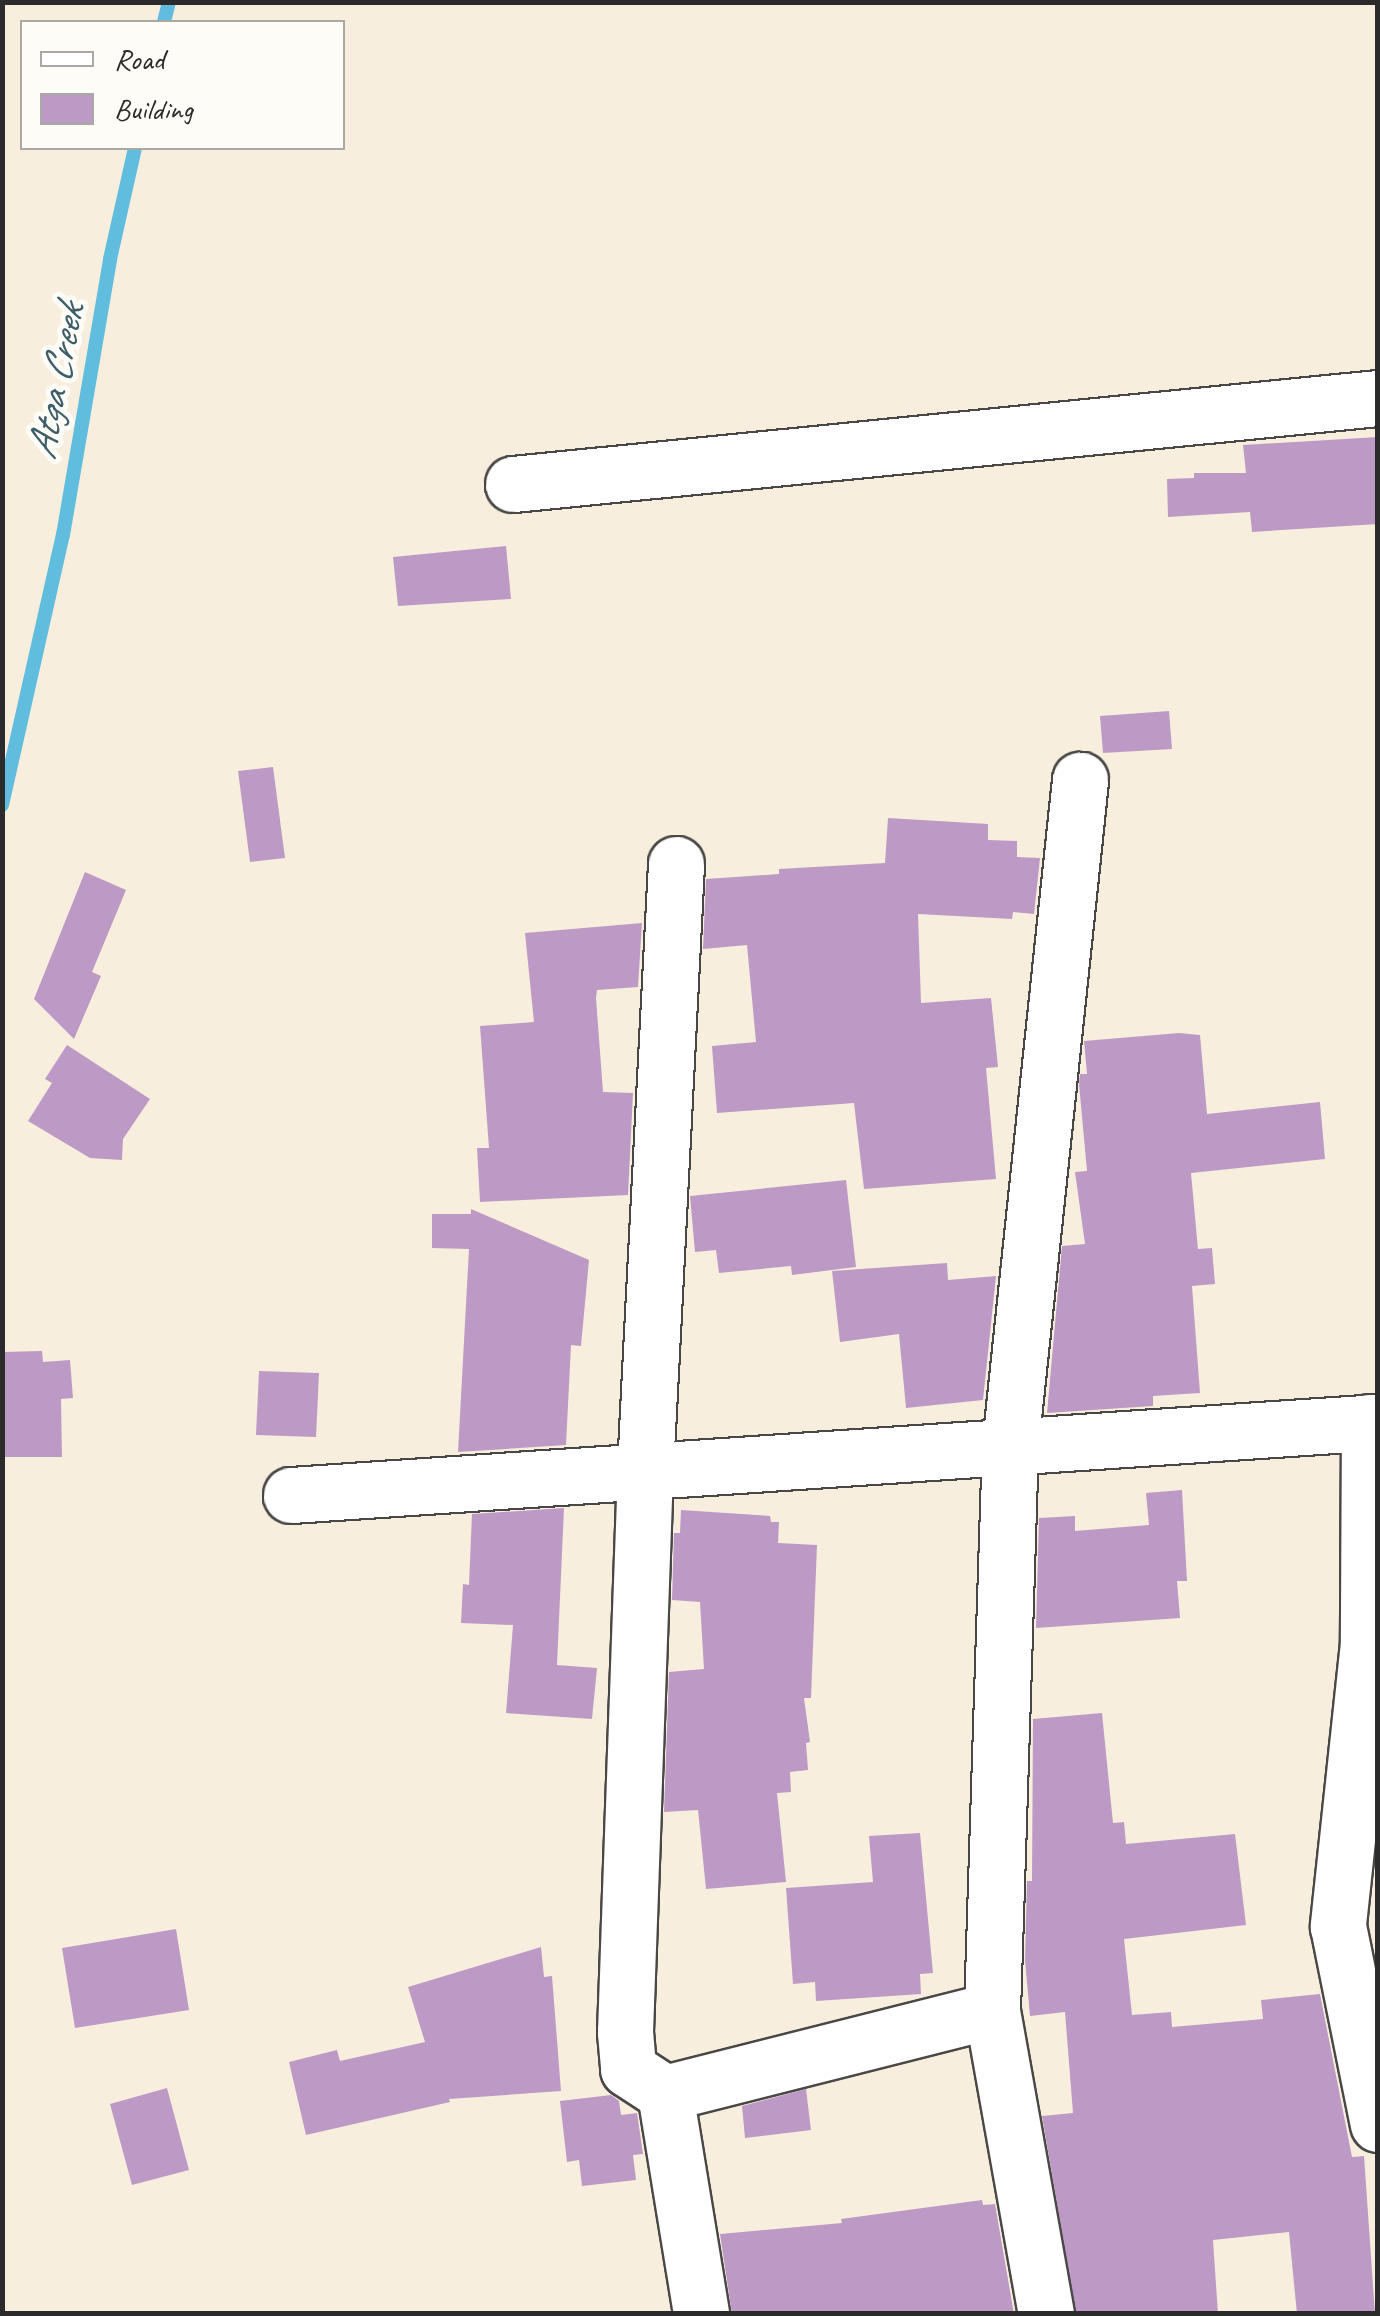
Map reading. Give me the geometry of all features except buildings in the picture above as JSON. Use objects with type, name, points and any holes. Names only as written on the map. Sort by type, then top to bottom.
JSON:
[{"type":"street","points":[[513,484],[1378,398]]},
{"type":"street","points":[[1046,2314],[992,2010],[1010,1445],[1080,780]]},
{"type":"street","points":[[676,864],[646,1470],[625,2032],[628,2069],[665,2092],[992,2010]]},
{"type":"street","points":[[291,1495],[1373,1422],[1368,1643],[1338,1926],[1378,2124]]},
{"type":"street","points":[[665,2092],[701,2314]]},
{"type":"waterway","name":"Atga Creek","points":[[164,20],[169,2]]},
{"type":"waterway","name":"Atga Creek","points":[[2,805],[63,535],[110,259],[135,150]]}]
